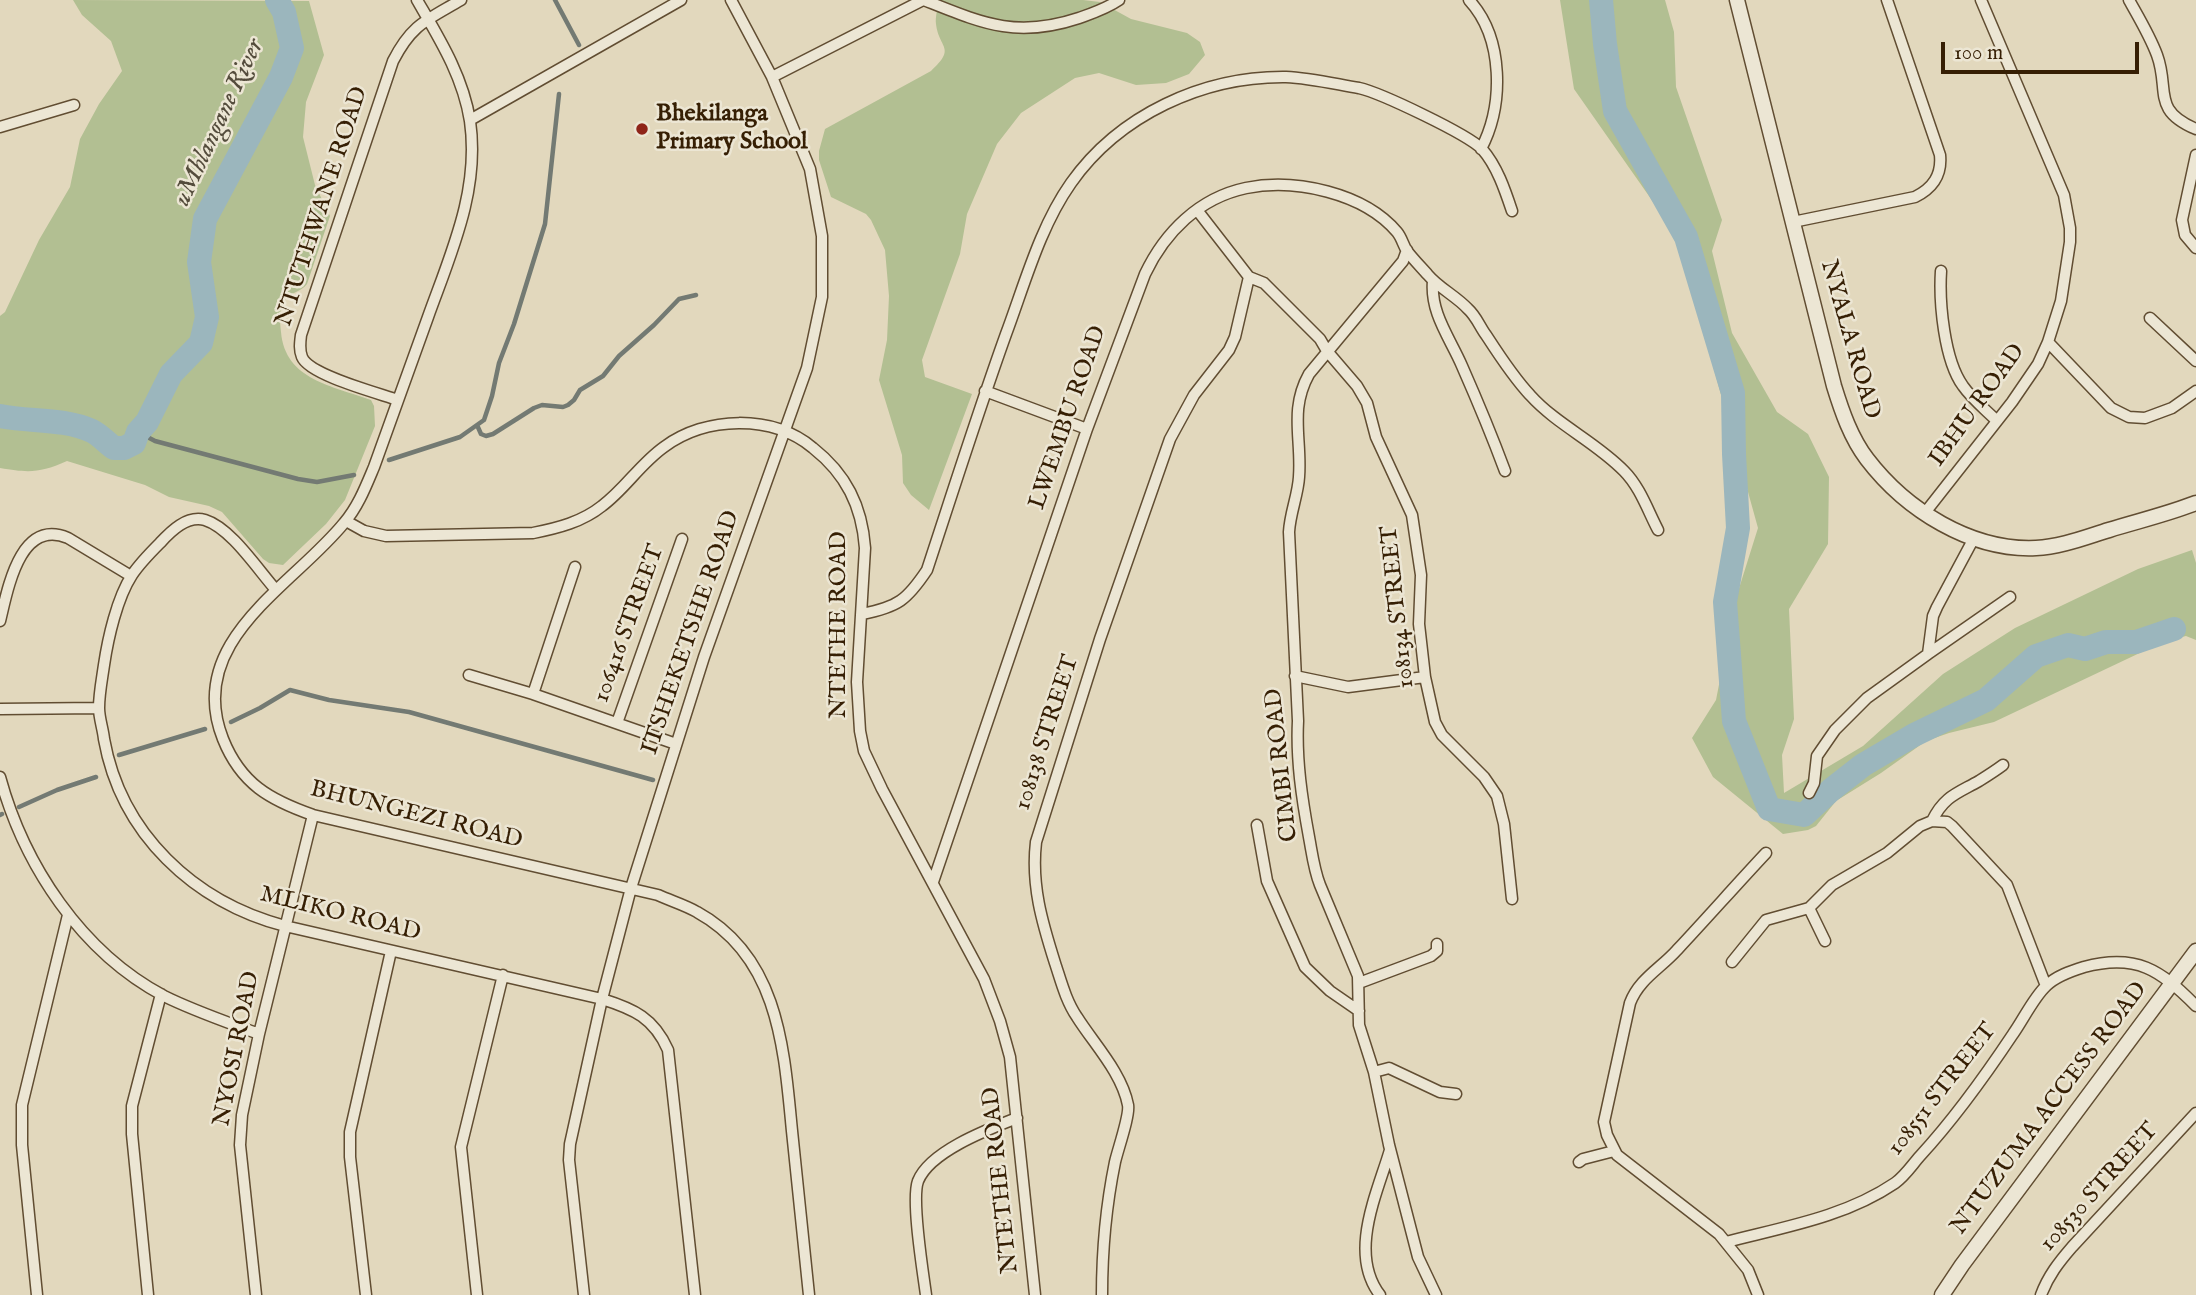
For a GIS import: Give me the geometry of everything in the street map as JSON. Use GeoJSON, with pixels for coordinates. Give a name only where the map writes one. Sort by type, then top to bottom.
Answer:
{"type":"FeatureCollection","features":[{"type":"Feature","properties":{"kind":"street","name":"BHUNGEZI ROAD"},"geometry":{"type":"LineString","coordinates":[[416,0],[456,72],[470,120],[471,185],[460,228],[374,467],[360,498],[346,521],[325,545],[255,610],[238,632],[224,659],[216,687],[218,727],[235,764],[254,785],[287,806],[313,815],[658,895],[697,912],[720,928],[746,956],[765,987],[778,1025],[786,1073],[809,1295]]}},
{"type":"Feature","properties":{"kind":"street"},"geometry":{"type":"LineString","coordinates":[[428,19],[461,0]]}},
{"type":"Feature","properties":{"kind":"street"},"geometry":{"type":"LineString","coordinates":[[470,120],[681,0]]}},
{"type":"Feature","properties":{"kind":"street","name":"ITSHEKETSHE ROAD"},"geometry":{"type":"LineString","coordinates":[[584,1295],[569,1160],[570,1144],[602,999],[631,888],[704,657],[807,368],[822,298],[821,236],[810,169],[772,77],[731,0]]}},
{"type":"Feature","properties":{"kind":"street"},"geometry":{"type":"LineString","coordinates":[[772,77],[924,0],[991,25],[1023,29],[1056,25],[1107,8],[1119,0]]}},
{"type":"Feature","properties":{"kind":"street","name":"NYALA ROAD"},"geometry":{"type":"LineString","coordinates":[[1737,0],[1834,386],[1851,433],[1863,454],[1877,470],[1906,499],[1936,521],[1974,538],[2010,547],[2039,548],[2069,542],[2195,508]]}},
{"type":"Feature","properties":{"kind":"street"},"geometry":{"type":"LineString","coordinates":[[1793,222],[1915,197],[1928,189],[1938,176],[1940,155],[1887,0]]}},
{"type":"Feature","properties":{"kind":"street","name":"IBHU ROAD"},"geometry":{"type":"LineString","coordinates":[[1924,514],[2026,383],[2048,342],[2065,280],[2070,235],[2064,195],[1982,0]]}},
{"type":"Feature","properties":{"kind":"street"},"geometry":{"type":"LineString","coordinates":[[2129,0],[2157,53],[2167,107],[2176,118],[2196,129]]}},
{"type":"Feature","properties":{"kind":"street"},"geometry":{"type":"LineString","coordinates":[[1473,1],[1492,45],[1497,75],[1492,123],[1481,149]]}},
{"type":"Feature","properties":{"kind":"street","name":"NTUTHWANE ROAD"},"geometry":{"type":"LineString","coordinates":[[398,400],[309,366],[302,359],[301,335],[393,61],[402,43],[416,27],[428,19]]}},
{"type":"Feature","properties":{"kind":"street"},"geometry":{"type":"LineString","coordinates":[[862,614],[889,608],[901,601],[911,593],[927,569],[985,391],[1038,246],[1070,185],[1113,137],[1140,118],[1172,100],[1250,79],[1287,77],[1366,90],[1436,122],[1481,149],[1500,177],[1511,211]]}},
{"type":"Feature","properties":{"kind":"street"},"geometry":{"type":"LineString","coordinates":[[0,127],[74,105]]}},
{"type":"Feature","properties":{"kind":"street"},"geometry":{"type":"LineString","coordinates":[[2196,155],[2182,220],[2185,235],[2196,248]]}},
{"type":"Feature","properties":{"kind":"street","name":"LWEMBU ROAD"},"geometry":{"type":"LineString","coordinates":[[933,882],[1087,429],[1144,274],[1173,230],[1197,210],[1226,194],[1258,186],[1294,185],[1344,197],[1378,216],[1397,232],[1406,250],[1433,281],[1469,309],[1523,388],[1536,402],[1625,471],[1639,491],[1658,530]]}},
{"type":"Feature","properties":{"kind":"street"},"geometry":{"type":"LineString","coordinates":[[1197,210],[1249,277]]}},
{"type":"Feature","properties":{"kind":"street","name":"CIMBI ROAD"},"geometry":{"type":"LineString","coordinates":[[1406,250],[1403,261],[1309,374],[1298,398],[1299,477],[1289,532],[1297,746],[1303,805],[1316,871],[1333,919],[1355,965],[1359,983],[1359,1025],[1374,1072],[1390,1150],[1418,1257],[1436,1295]]}},
{"type":"Feature","properties":{"kind":"street"},"geometry":{"type":"LineString","coordinates":[[1941,271],[1942,318],[1955,372],[1963,386],[1997,421]]}},
{"type":"Feature","properties":{"kind":"street","name":"108134 STREET"},"geometry":{"type":"LineString","coordinates":[[1249,277],[1264,283],[1320,339],[1363,395],[1376,437],[1412,515],[1421,575],[1419,624],[1435,722],[1442,735],[1484,777],[1497,796],[1504,824],[1512,899]]}},
{"type":"Feature","properties":{"kind":"street","name":"108138 STREET"},"geometry":{"type":"LineString","coordinates":[[1129,1109],[1118,1078],[1071,1008],[1064,991],[1039,909],[1034,874],[1036,842],[1100,639],[1170,439],[1194,396],[1229,351],[1238,326],[1249,277]]}},
{"type":"Feature","properties":{"kind":"street"},"geometry":{"type":"LineString","coordinates":[[1433,281],[1436,311],[1463,368],[1505,471]]}},
{"type":"Feature","properties":{"kind":"street"},"geometry":{"type":"LineString","coordinates":[[2150,317],[2196,361]]}},
{"type":"Feature","properties":{"kind":"street"},"geometry":{"type":"LineString","coordinates":[[2048,342],[2111,408],[2129,417],[2145,418],[2172,408],[2196,391]]}},
{"type":"Feature","properties":{"kind":"street"},"geometry":{"type":"LineString","coordinates":[[985,391],[1087,429]]}},
{"type":"Feature","properties":{"kind":"street","name":"NTETHE ROAD"},"geometry":{"type":"LineString","coordinates":[[346,521],[364,531],[386,536],[533,533],[575,522],[592,513],[616,494],[662,448],[677,438],[707,426],[728,424],[785,430],[808,443],[831,463],[853,493],[864,533],[857,682],[864,751],[881,789],[984,979],[1000,1021],[1010,1057],[1035,1295]]}},
{"type":"Feature","properties":{"kind":"street","name":"MLIKO ROAD"},"geometry":{"type":"LineString","coordinates":[[276,590],[223,532],[204,520],[196,519],[168,534],[131,576],[113,621],[107,645],[99,708],[108,763],[116,784],[144,834],[162,854],[209,894],[252,916],[285,926],[602,999],[622,1005],[652,1023],[668,1050],[695,1295]]}},
{"type":"Feature","properties":{"kind":"street"},"geometry":{"type":"LineString","coordinates":[[0,621],[20,557],[31,542],[45,533],[68,538],[131,576]]}},
{"type":"Feature","properties":{"kind":"street"},"geometry":{"type":"LineString","coordinates":[[1928,654],[1933,616],[1974,538]]}},
{"type":"Feature","properties":{"kind":"street","name":"106416 STREET"},"geometry":{"type":"LineString","coordinates":[[617,723],[682,539]]}},
{"type":"Feature","properties":{"kind":"street"},"geometry":{"type":"LineString","coordinates":[[533,694],[575,567]]}},
{"type":"Feature","properties":{"kind":"street"},"geometry":{"type":"LineString","coordinates":[[1809,793],[1814,783],[1817,756],[1835,730],[1867,698],[2010,597]]}},
{"type":"Feature","properties":{"kind":"street"},"geometry":{"type":"LineString","coordinates":[[470,675],[676,744]]}},
{"type":"Feature","properties":{"kind":"street"},"geometry":{"type":"LineString","coordinates":[[1295,676],[1348,687],[1426,677]]}},
{"type":"Feature","properties":{"kind":"street"},"geometry":{"type":"LineString","coordinates":[[0,709],[99,708]]}},
{"type":"Feature","properties":{"kind":"street"},"geometry":{"type":"LineString","coordinates":[[1932,821],[1939,809],[1958,791],[1978,782],[2003,765]]}},
{"type":"Feature","properties":{"kind":"street"},"geometry":{"type":"LineString","coordinates":[[0,777],[30,858],[68,915],[116,962],[161,994],[190,1009],[258,1034]]}},
{"type":"Feature","properties":{"kind":"street","name":"NYOSI ROAD"},"geometry":{"type":"LineString","coordinates":[[256,1295],[240,1146],[242,1115],[258,1034],[313,815]]}},
{"type":"Feature","properties":{"kind":"street"},"geometry":{"type":"LineString","coordinates":[[1732,962],[1766,920],[1809,908],[1832,884],[1887,853],[1916,829],[1932,821],[1947,822],[2007,885],[2046,986]]}},
{"type":"Feature","properties":{"kind":"street"},"geometry":{"type":"LineString","coordinates":[[1257,825],[1267,881],[1305,967],[1330,991],[1359,1011]]}},
{"type":"Feature","properties":{"kind":"street"},"geometry":{"type":"LineString","coordinates":[[1758,1295],[1748,1270],[1712,1228],[1617,1156],[1605,1131],[1605,1118],[1632,998],[1641,983],[1676,952],[1766,853]]}},
{"type":"Feature","properties":{"kind":"street"},"geometry":{"type":"LineString","coordinates":[[1809,908],[1825,941]]}},
{"type":"Feature","properties":{"kind":"street"},"geometry":{"type":"LineString","coordinates":[[37,1295],[22,1145],[22,1105],[68,915]]}},
{"type":"Feature","properties":{"kind":"street"},"geometry":{"type":"LineString","coordinates":[[1359,983],[1431,956],[1437,951],[1437,944]]}},
{"type":"Feature","properties":{"kind":"street"},"geometry":{"type":"LineString","coordinates":[[366,1295],[350,1157],[350,1132],[391,951]]}},
{"type":"Feature","properties":{"kind":"street","name":"NTUZUMA ACCESS ROAD"},"geometry":{"type":"LineString","coordinates":[[1942,1295],[2196,951]]}},
{"type":"Feature","properties":{"kind":"street","name":"108551 STREET"},"geometry":{"type":"LineString","coordinates":[[1726,1242],[1830,1215],[1897,1181],[1934,1140],[1991,1068],[2046,986],[2061,976],[2099,963],[2117,962],[2149,967],[2174,983]]}},
{"type":"Feature","properties":{"kind":"street"},"geometry":{"type":"LineString","coordinates":[[477,1295],[461,1147],[503,975]]}},
{"type":"Feature","properties":{"kind":"street"},"geometry":{"type":"LineString","coordinates":[[2174,983],[2196,1006]]}},
{"type":"Feature","properties":{"kind":"street"},"geometry":{"type":"LineString","coordinates":[[148,1295],[132,1134],[132,1106],[161,994]]}},
{"type":"Feature","properties":{"kind":"street"},"geometry":{"type":"LineString","coordinates":[[1374,1072],[1389,1068],[1440,1092],[1456,1094]]}},
{"type":"Feature","properties":{"kind":"street"},"geometry":{"type":"LineString","coordinates":[[1102,1295],[1105,1219],[1115,1163],[1129,1109],[1143,1111]]}},
{"type":"Feature","properties":{"kind":"street","name":"108530 STREET"},"geometry":{"type":"LineString","coordinates":[[2041,1295],[2058,1264],[2072,1247],[2196,1113]]}},
{"type":"Feature","properties":{"kind":"street"},"geometry":{"type":"LineString","coordinates":[[926,1295],[916,1202],[918,1181],[926,1169],[951,1149],[1017,1118]]}},
{"type":"Feature","properties":{"kind":"street"},"geometry":{"type":"LineString","coordinates":[[1380,1295],[1370,1278],[1366,1246],[1371,1213],[1390,1150]]}},
{"type":"Feature","properties":{"kind":"street"},"geometry":{"type":"LineString","coordinates":[[1579,1162],[1614,1151]]}},
{"type":"Feature","properties":{"kind":"green space"},"geometry":{"type":"Polygon","coordinates":[[[73,0],[309,1],[324,55],[306,102],[303,137],[315,185],[330,216],[307,284],[287,297],[281,308],[281,332],[284,348],[301,371],[327,385],[371,400],[375,426],[345,500],[326,524],[283,565],[269,563],[263,559],[222,512],[209,506],[169,497],[145,485],[67,461],[34,471],[0,468],[0,316],[5,312],[39,240],[70,187],[80,139],[99,104],[122,71],[111,41],[82,15],[73,0]]]}},
{"type":"Feature","properties":{"kind":"green space"},"geometry":{"type":"Polygon","coordinates":[[[939,0],[1100,2],[1131,19],[1187,33],[1200,42],[1205,55],[1189,74],[1166,83],[1136,85],[1099,73],[1075,78],[1021,113],[997,144],[967,214],[960,254],[922,360],[925,377],[972,394],[929,510],[911,495],[903,483],[902,455],[879,380],[887,340],[889,296],[885,250],[866,214],[831,197],[819,160],[819,151],[825,129],[931,71],[939,63],[945,52],[936,24],[939,0]]]}},
{"type":"Feature","properties":{"kind":"green space"},"geometry":{"type":"Polygon","coordinates":[[[1560,0],[1665,0],[1674,32],[1676,87],[1722,220],[1712,251],[1732,333],[1777,412],[1808,434],[1829,477],[1828,544],[1789,609],[1794,719],[1782,755],[1784,793],[1863,746],[1943,674],[2015,628],[2138,569],[2192,550],[2196,563],[2196,640],[2186,636],[2165,641],[1994,722],[1926,741],[1836,801],[1816,826],[1808,830],[1783,834],[1713,777],[1692,738],[1716,700],[1736,598],[1758,528],[1677,236],[1574,89],[1560,0]]]}},
{"type":"Feature","properties":{"kind":"waterway","name":"uMhlangane River"},"geometry":{"type":"LineString","coordinates":[[0,416],[81,427],[95,433],[114,448],[124,448],[134,443],[171,374],[201,343],[207,317],[199,262],[205,219],[281,77],[292,48],[284,12],[277,0]]}},
{"type":"Feature","properties":{"kind":"waterway"},"geometry":{"type":"LineString","coordinates":[[555,0],[579,45]]}},
{"type":"Feature","properties":{"kind":"waterway"},"geometry":{"type":"LineString","coordinates":[[1601,0],[1615,111],[1686,237],[1733,393],[1738,528],[1725,602],[1734,721],[1769,809],[1804,815],[1863,765],[1914,735],[1986,700],[2036,656],[2068,645],[2085,649],[2106,642],[2136,642],[2174,629]]}},
{"type":"Feature","properties":{"kind":"waterway"},"geometry":{"type":"LineString","coordinates":[[389,460],[460,437],[484,420],[499,363],[545,224],[559,94]]}},
{"type":"Feature","properties":{"kind":"waterway"},"geometry":{"type":"LineString","coordinates":[[477,425],[481,434],[486,436],[534,408],[542,405],[568,405],[580,390],[603,376],[619,356],[679,299],[696,295]]}},
{"type":"Feature","properties":{"kind":"waterway"},"geometry":{"type":"LineString","coordinates":[[138,432],[155,441],[298,479],[317,482],[354,475]]}},
{"type":"Feature","properties":{"kind":"waterway"},"geometry":{"type":"LineString","coordinates":[[231,722],[290,690],[329,700],[409,712],[653,780]]}},
{"type":"Feature","properties":{"kind":"waterway"},"geometry":{"type":"LineString","coordinates":[[119,755],[205,729]]}},
{"type":"Feature","properties":{"kind":"waterway"},"geometry":{"type":"LineString","coordinates":[[19,807],[96,777]]}},
{"type":"Feature","properties":{"kind":"place","name":"Bhekilanga Primary School"},"geometry":{"type":"Point","coordinates":[642,129]}}]}
